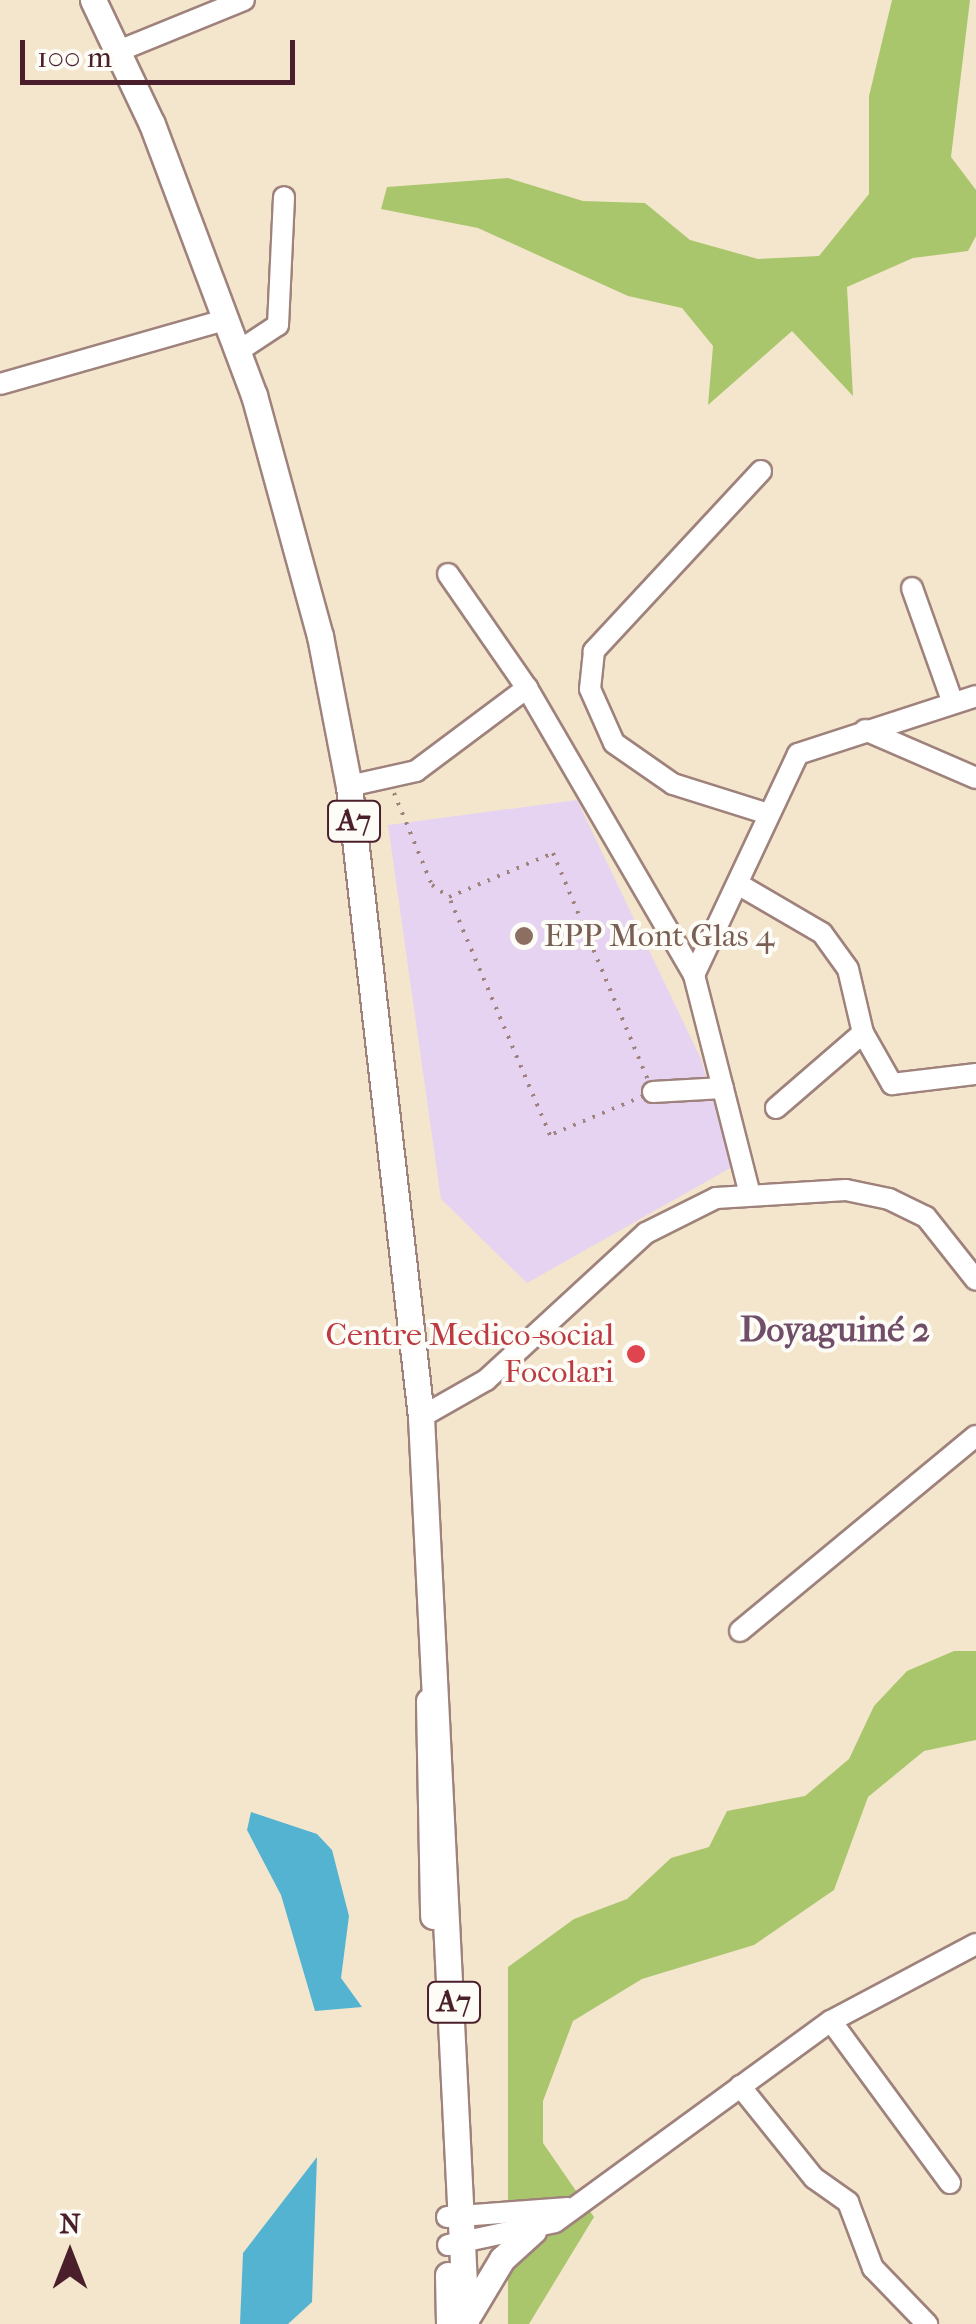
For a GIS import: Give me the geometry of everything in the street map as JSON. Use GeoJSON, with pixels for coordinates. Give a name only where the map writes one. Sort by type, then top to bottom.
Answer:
{"type":"FeatureCollection","features":[{"type":"Feature","properties":{"kind":"main road","name":"A7"},"geometry":{"type":"LineString","coordinates":[[92,0],[236,352],[311,600],[350,786],[421,1417],[432,1682],[443,1738],[460,2322]]}},
{"type":"Feature","properties":{"kind":"main road"},"geometry":{"type":"LineString","coordinates":[[460,2322],[488,2276],[533,2231]]}},
{"type":"Feature","properties":{"kind":"street"},"geometry":{"type":"LineString","coordinates":[[116,52],[244,0]]}},
{"type":"Feature","properties":{"kind":"street"},"geometry":{"type":"LineString","coordinates":[[236,352],[278,325],[284,196]]}},
{"type":"Feature","properties":{"kind":"street"},"geometry":{"type":"LineString","coordinates":[[0,384],[224,320]]}},
{"type":"Feature","properties":{"kind":"street"},"geometry":{"type":"LineString","coordinates":[[762,470],[594,651],[590,689],[614,743],[673,784],[768,814]]}},
{"type":"Feature","properties":{"kind":"street"},"geometry":{"type":"LineString","coordinates":[[448,574],[527,688],[694,975],[749,1190]]}},
{"type":"Feature","properties":{"kind":"street"},"geometry":{"type":"LineString","coordinates":[[912,588],[953,703]]}},
{"type":"Feature","properties":{"kind":"street"},"geometry":{"type":"LineString","coordinates":[[350,786],[390,782],[468,738],[527,688]]}},
{"type":"Feature","properties":{"kind":"street"},"geometry":{"type":"LineString","coordinates":[[694,975],[742,887],[768,814],[798,754],[976,696]]}},
{"type":"Feature","properties":{"kind":"street"},"geometry":{"type":"LineString","coordinates":[[866,730],[976,778]]}},
{"type":"Feature","properties":{"kind":"street"},"geometry":{"type":"LineString","coordinates":[[742,887],[822,933],[848,970],[863,1033],[892,1084],[976,1074]]}},
{"type":"Feature","properties":{"kind":"street"},"geometry":{"type":"LineString","coordinates":[[776,1108],[863,1033]]}},
{"type":"Feature","properties":{"kind":"street"},"geometry":{"type":"LineString","coordinates":[[653,1092],[723,1088]]}},
{"type":"Feature","properties":{"kind":"street"},"geometry":{"type":"LineString","coordinates":[[421,1417],[486,1380],[646,1234],[749,1190],[889,1199],[926,1217],[976,1280]]}},
{"type":"Feature","properties":{"kind":"street"},"geometry":{"type":"LineString","coordinates":[[740,1631],[976,1436]]}},
{"type":"Feature","properties":{"kind":"street"},"geometry":{"type":"LineString","coordinates":[[456,2244],[533,2231],[831,2021],[976,1944]]}},
{"type":"Feature","properties":{"kind":"street"},"geometry":{"type":"LineString","coordinates":[[831,2021],[950,2183]]}},
{"type":"Feature","properties":{"kind":"street"},"geometry":{"type":"LineString","coordinates":[[740,2086],[814,2178],[848,2202],[873,2268],[927,2324]]}},
{"type":"Feature","properties":{"kind":"street"},"geometry":{"type":"LineString","coordinates":[[455,2217],[568,2208]]}},
{"type":"Feature","properties":{"kind":"path"},"geometry":{"type":"LineString","coordinates":[[390,782],[432,885],[449,897],[550,1135],[653,1092],[553,853],[449,897]]}},
{"type":"Feature","properties":{"kind":"shaded area","name":"EPP Mont Glas 4"},"geometry":{"type":"Polygon","coordinates":[[[577,800],[701,1059],[732,1167],[527,1283],[441,1199],[388,825],[577,800]]]}},
{"type":"Feature","properties":{"kind":"green space"},"geometry":{"type":"Polygon","coordinates":[[[892,0],[970,0],[951,157],[976,190],[976,236],[968,251],[913,258],[847,287],[853,396],[792,331],[708,405],[713,346],[682,308],[628,296],[478,228],[381,209],[387,187],[508,178],[583,201],[645,203],[690,240],[758,259],[819,256],[869,194],[869,96],[892,0]]]}},
{"type":"Feature","properties":{"kind":"green space"},"geometry":{"type":"Polygon","coordinates":[[[954,1651],[976,1651],[976,1740],[924,1751],[868,1797],[834,1890],[754,1945],[642,1979],[573,2021],[543,2101],[543,2143],[594,2217],[529,2324],[508,2324],[508,1967],[574,1919],[627,1899],[671,1858],[709,1847],[727,1811],[805,1796],[849,1759],[874,1706],[907,1671],[954,1651]]]}},
{"type":"Feature","properties":{"kind":"water"},"geometry":{"type":"Polygon","coordinates":[[[251,1812],[317,1834],[332,1850],[349,1916],[341,1978],[362,2007],[315,2011],[281,1895],[247,1830],[251,1812]]]}},
{"type":"Feature","properties":{"kind":"water"},"geometry":{"type":"Polygon","coordinates":[[[317,2157],[312,2302],[288,2324],[240,2324],[243,2253],[317,2157]]]}},
{"type":"Feature","properties":{"kind":"place","name":"EPP Mont Glas 4"},"geometry":{"type":"Point","coordinates":[524,936]}},
{"type":"Feature","properties":{"kind":"place","name":"Centre Medico-social Focolari"},"geometry":{"type":"Point","coordinates":[636,1354]}},
{"type":"Feature","properties":{"kind":"district","name":"Doyaguiné 2"},"geometry":{"type":"Point","coordinates":[835,1330]}}]}
